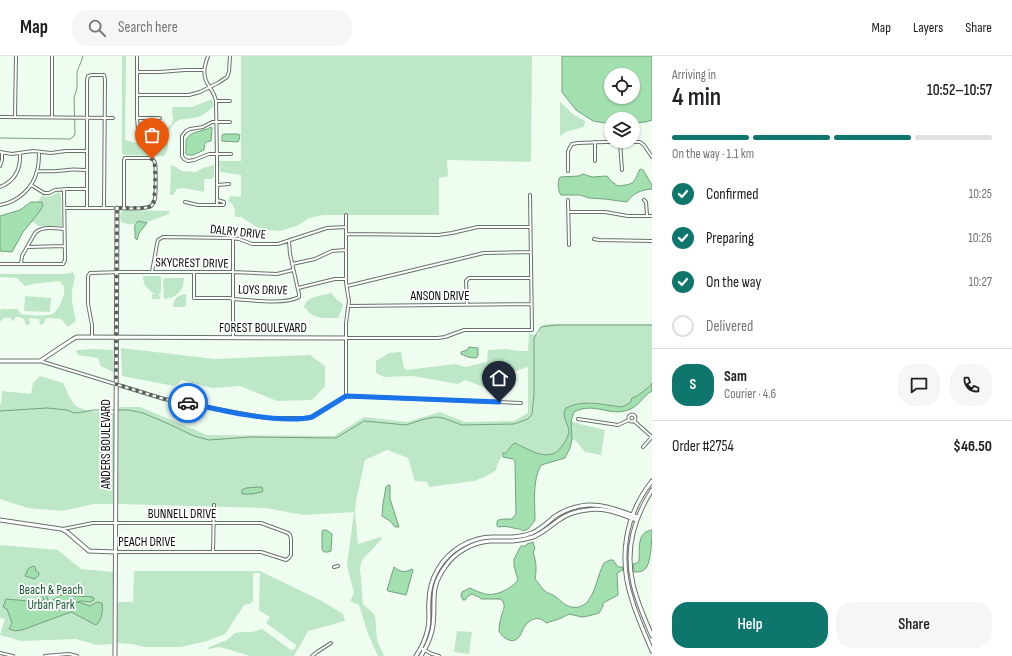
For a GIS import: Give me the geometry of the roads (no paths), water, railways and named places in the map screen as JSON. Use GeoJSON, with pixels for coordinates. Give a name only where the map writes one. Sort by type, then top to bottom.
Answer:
{"type":"FeatureCollection","features":[{"type":"Feature","properties":{"kind":"street"},"geometry":{"type":"LineString","coordinates":[[15,117],[16,56]]}},
{"type":"Feature","properties":{"kind":"street"},"geometry":{"type":"LineString","coordinates":[[52,56],[52,117]]}},
{"type":"Feature","properties":{"kind":"street"},"geometry":{"type":"LineString","coordinates":[[137,56],[138,129]]}},
{"type":"Feature","properties":{"kind":"street"},"geometry":{"type":"LineString","coordinates":[[208,56],[204,70],[205,78],[214,94],[216,101],[217,205]]}},
{"type":"Feature","properties":{"kind":"street"},"geometry":{"type":"LineString","coordinates":[[137,95],[193,95],[225,79],[228,75],[230,66],[230,56]]}},
{"type":"Feature","properties":{"kind":"street"},"geometry":{"type":"LineString","coordinates":[[137,72],[204,70]]}},
{"type":"Feature","properties":{"kind":"street"},"geometry":{"type":"LineString","coordinates":[[87,208],[87,118],[88,76],[90,75],[104,75],[106,79],[104,207]]}},
{"type":"Feature","properties":{"kind":"street"},"geometry":{"type":"LineString","coordinates":[[216,101],[230,100]]}},
{"type":"Feature","properties":{"kind":"street"},"geometry":{"type":"LineString","coordinates":[[0,117],[113,118]]}},
{"type":"Feature","properties":{"kind":"street"},"geometry":{"type":"LineString","coordinates":[[137,118],[160,118]]}},
{"type":"Feature","properties":{"kind":"street"},"geometry":{"type":"LineString","coordinates":[[230,122],[210,123],[203,127],[188,130],[182,136],[182,156],[184,159],[190,161],[209,154],[231,154]]}},
{"type":"Feature","properties":{"kind":"street"},"geometry":{"type":"LineString","coordinates":[[595,142],[595,161]]}},
{"type":"Feature","properties":{"kind":"street"},"geometry":{"type":"LineString","coordinates":[[568,171],[568,152],[572,144],[604,142]]}},
{"type":"Feature","properties":{"kind":"street"},"geometry":{"type":"LineString","coordinates":[[640,142],[644,145],[652,157]]}},
{"type":"Feature","properties":{"kind":"street"},"geometry":{"type":"LineString","coordinates":[[620,148],[622,170]]}},
{"type":"Feature","properties":{"kind":"street"},"geometry":{"type":"LineString","coordinates":[[0,166],[2,160],[1,152],[12,154],[29,151],[51,153],[87,151]]}},
{"type":"Feature","properties":{"kind":"street"},"geometry":{"type":"LineString","coordinates":[[0,205],[16,200],[31,186],[37,171],[39,152]]}},
{"type":"Feature","properties":{"kind":"street"},"geometry":{"type":"LineString","coordinates":[[0,187],[10,181],[17,172],[20,164],[20,153]]}},
{"type":"Feature","properties":{"kind":"street"},"geometry":{"type":"LineString","coordinates":[[64,208],[104,207],[115,208],[124,208],[145,208],[151,206],[155,198],[155,167],[152,159],[125,158],[124,208]]}},
{"type":"Feature","properties":{"kind":"street"},"geometry":{"type":"LineString","coordinates":[[37,171],[58,172],[69,170],[87,170]]}},
{"type":"Feature","properties":{"kind":"street"},"geometry":{"type":"LineString","coordinates":[[217,185],[229,184]]}},
{"type":"Feature","properties":{"kind":"street"},"geometry":{"type":"LineString","coordinates":[[31,186],[44,193],[64,189],[87,189]]}},
{"type":"Feature","properties":{"kind":"street"},"geometry":{"type":"LineString","coordinates":[[0,264],[59,265],[64,263],[64,189]]}},
{"type":"Feature","properties":{"kind":"street"},"geometry":{"type":"LineString","coordinates":[[530,195],[532,304]]}},
{"type":"Feature","properties":{"kind":"street"},"geometry":{"type":"LineString","coordinates":[[185,202],[217,205],[224,204],[224,202],[217,200]]}},
{"type":"Feature","properties":{"kind":"street"},"geometry":{"type":"LineString","coordinates":[[568,200],[568,245]]}},
{"type":"Feature","properties":{"kind":"street"},"geometry":{"type":"LineString","coordinates":[[644,200],[646,202],[647,215]]}},
{"type":"Feature","properties":{"kind":"street","name":"ANDERS BOULEVARD"},"geometry":{"type":"LineString","coordinates":[[115,208],[115,656]]}},
{"type":"Feature","properties":{"kind":"street"},"geometry":{"type":"LineString","coordinates":[[569,212],[605,212],[628,216],[652,216]]}},
{"type":"Feature","properties":{"kind":"street"},"geometry":{"type":"LineString","coordinates":[[346,215],[346,286],[348,306],[346,319],[346,396]]}},
{"type":"Feature","properties":{"kind":"street","name":"DALRY DRIVE"},"geometry":{"type":"LineString","coordinates":[[152,272],[158,242],[163,237],[233,238],[254,244],[278,244],[327,228],[346,227]]}},
{"type":"Feature","properties":{"kind":"street"},"geometry":{"type":"LineString","coordinates":[[346,234],[438,235],[478,227],[531,227]]}},
{"type":"Feature","properties":{"kind":"street"},"geometry":{"type":"LineString","coordinates":[[21,264],[22,258],[35,233],[44,228],[64,229]]}},
{"type":"Feature","properties":{"kind":"street"},"geometry":{"type":"LineString","coordinates":[[233,238],[233,338]]}},
{"type":"Feature","properties":{"kind":"street"},"geometry":{"type":"LineString","coordinates":[[594,239],[652,241]]}},
{"type":"Feature","properties":{"kind":"street"},"geometry":{"type":"LineString","coordinates":[[289,241],[293,270],[298,288]]}},
{"type":"Feature","properties":{"kind":"street"},"geometry":{"type":"LineString","coordinates":[[28,246],[64,246]]}},
{"type":"Feature","properties":{"kind":"street"},"geometry":{"type":"LineString","coordinates":[[292,264],[315,259],[332,251],[346,250]]}},
{"type":"Feature","properties":{"kind":"street"},"geometry":{"type":"LineString","coordinates":[[346,286],[484,253],[531,252]]}},
{"type":"Feature","properties":{"kind":"street","name":"SKYCREST DRIVE"},"geometry":{"type":"LineString","coordinates":[[92,337],[92,325],[88,304],[88,275],[90,273],[194,272],[279,274],[293,270]]}},
{"type":"Feature","properties":{"kind":"street","name":"LOYS DRIVE"},"geometry":{"type":"LineString","coordinates":[[194,272],[194,298],[230,298],[282,302],[298,298],[298,288],[335,279],[346,278]]}},
{"type":"Feature","properties":{"kind":"street"},"geometry":{"type":"LineString","coordinates":[[467,304],[467,280],[469,278],[531,278]]}},
{"type":"Feature","properties":{"kind":"street","name":"FOREST BOULEVARD"},"geometry":{"type":"LineString","coordinates":[[40,361],[73,338],[78,337],[438,338],[464,330],[532,330],[532,304]]}},
{"type":"Feature","properties":{"kind":"street","name":"ANSON DRIVE"},"geometry":{"type":"LineString","coordinates":[[348,306],[532,304]]}},
{"type":"Feature","properties":{"kind":"street"},"geometry":{"type":"LineString","coordinates":[[0,361],[40,361],[164,399],[271,419],[308,418],[346,396],[521,402]]}},
{"type":"Feature","properties":{"kind":"street"},"geometry":{"type":"LineString","coordinates":[[578,419],[618,425],[628,420],[629,416],[632,415],[634,416],[634,421]]}},
{"type":"Feature","properties":{"kind":"street"},"geometry":{"type":"LineString","coordinates":[[628,420],[631,422],[634,421],[652,437],[643,447]]}},
{"type":"Feature","properties":{"kind":"street"},"geometry":{"type":"LineString","coordinates":[[652,481],[642,495],[632,517],[627,535],[625,561],[627,584],[648,641],[651,644],[652,651]]}},
{"type":"Feature","properties":{"kind":"street"},"geometry":{"type":"LineString","coordinates":[[652,490],[643,505],[631,543],[631,569],[633,582],[652,636]]}},
{"type":"Feature","properties":{"kind":"street"},"geometry":{"type":"LineString","coordinates":[[213,552],[214,505]]}},
{"type":"Feature","properties":{"kind":"street"},"geometry":{"type":"LineString","coordinates":[[416,656],[430,639],[433,628],[434,592],[444,564],[453,552],[465,544],[480,538],[520,536],[536,531],[559,514],[580,506],[604,506],[632,517]]}},
{"type":"Feature","properties":{"kind":"street"},"geometry":{"type":"LineString","coordinates":[[579,511],[580,506]]}},
{"type":"Feature","properties":{"kind":"street"},"geometry":{"type":"LineString","coordinates":[[576,507],[579,511]]}},
{"type":"Feature","properties":{"kind":"street"},"geometry":{"type":"LineString","coordinates":[[444,564],[465,549],[480,543],[492,541],[512,542],[535,536],[564,516],[579,511],[603,509],[638,518]]}},
{"type":"Feature","properties":{"kind":"street","name":"PEACH DRIVE"},"geometry":{"type":"LineString","coordinates":[[0,520],[61,529],[67,532],[89,551],[261,552],[286,560],[290,556],[291,546]]}},
{"type":"Feature","properties":{"kind":"street","name":"BUNNELL DRIVE"},"geometry":{"type":"LineString","coordinates":[[61,529],[88,523],[264,524],[289,533],[291,537],[291,546]]}},
{"type":"Feature","properties":{"kind":"street"},"geometry":{"type":"LineString","coordinates":[[545,525],[548,528]]}},
{"type":"Feature","properties":{"kind":"street"},"geometry":{"type":"LineString","coordinates":[[491,537],[492,541]]}},
{"type":"Feature","properties":{"kind":"street"},"geometry":{"type":"LineString","coordinates":[[334,567],[338,566]]}},
{"type":"Feature","properties":{"kind":"street"},"geometry":{"type":"LineString","coordinates":[[648,641],[652,639]]}},
{"type":"Feature","properties":{"kind":"street"},"geometry":{"type":"LineString","coordinates":[[312,656],[331,643]]}},
{"type":"Feature","properties":{"kind":"street"},"geometry":{"type":"LineString","coordinates":[[421,656],[423,649]]}},
{"type":"Feature","properties":{"kind":"street"},"geometry":{"type":"LineString","coordinates":[[423,649],[439,656]]}},
{"type":"Feature","properties":{"kind":"street"},"geometry":{"type":"LineString","coordinates":[[0,653],[13,656]]}},
{"type":"Feature","properties":{"kind":"street"},"geometry":{"type":"LineString","coordinates":[[45,656],[55,654],[69,654],[77,656]]}},
{"type":"Feature","properties":{"kind":"waterway"},"geometry":{"type":"LineString","coordinates":[[0,138],[70,139],[74,136],[74,98],[77,88],[77,72],[83,56]]}},
{"type":"Feature","properties":{"kind":"waterway"},"geometry":{"type":"LineString","coordinates":[[117,410],[128,410],[143,413],[194,436],[209,440],[250,437],[336,438],[364,421],[406,425],[435,417],[443,418],[462,425],[514,424],[528,419],[532,414],[534,395],[534,338],[541,327],[557,325],[652,325]]}},
{"type":"Feature","properties":{"kind":"waterway"},"geometry":{"type":"LineString","coordinates":[[0,411],[47,408],[67,410],[74,413],[93,410],[114,410]]}},
{"type":"Feature","properties":{"kind":"park label","name":"Beach & Peach Urban Park"},"geometry":{"type":"Point","coordinates":[51,598]}}]}
